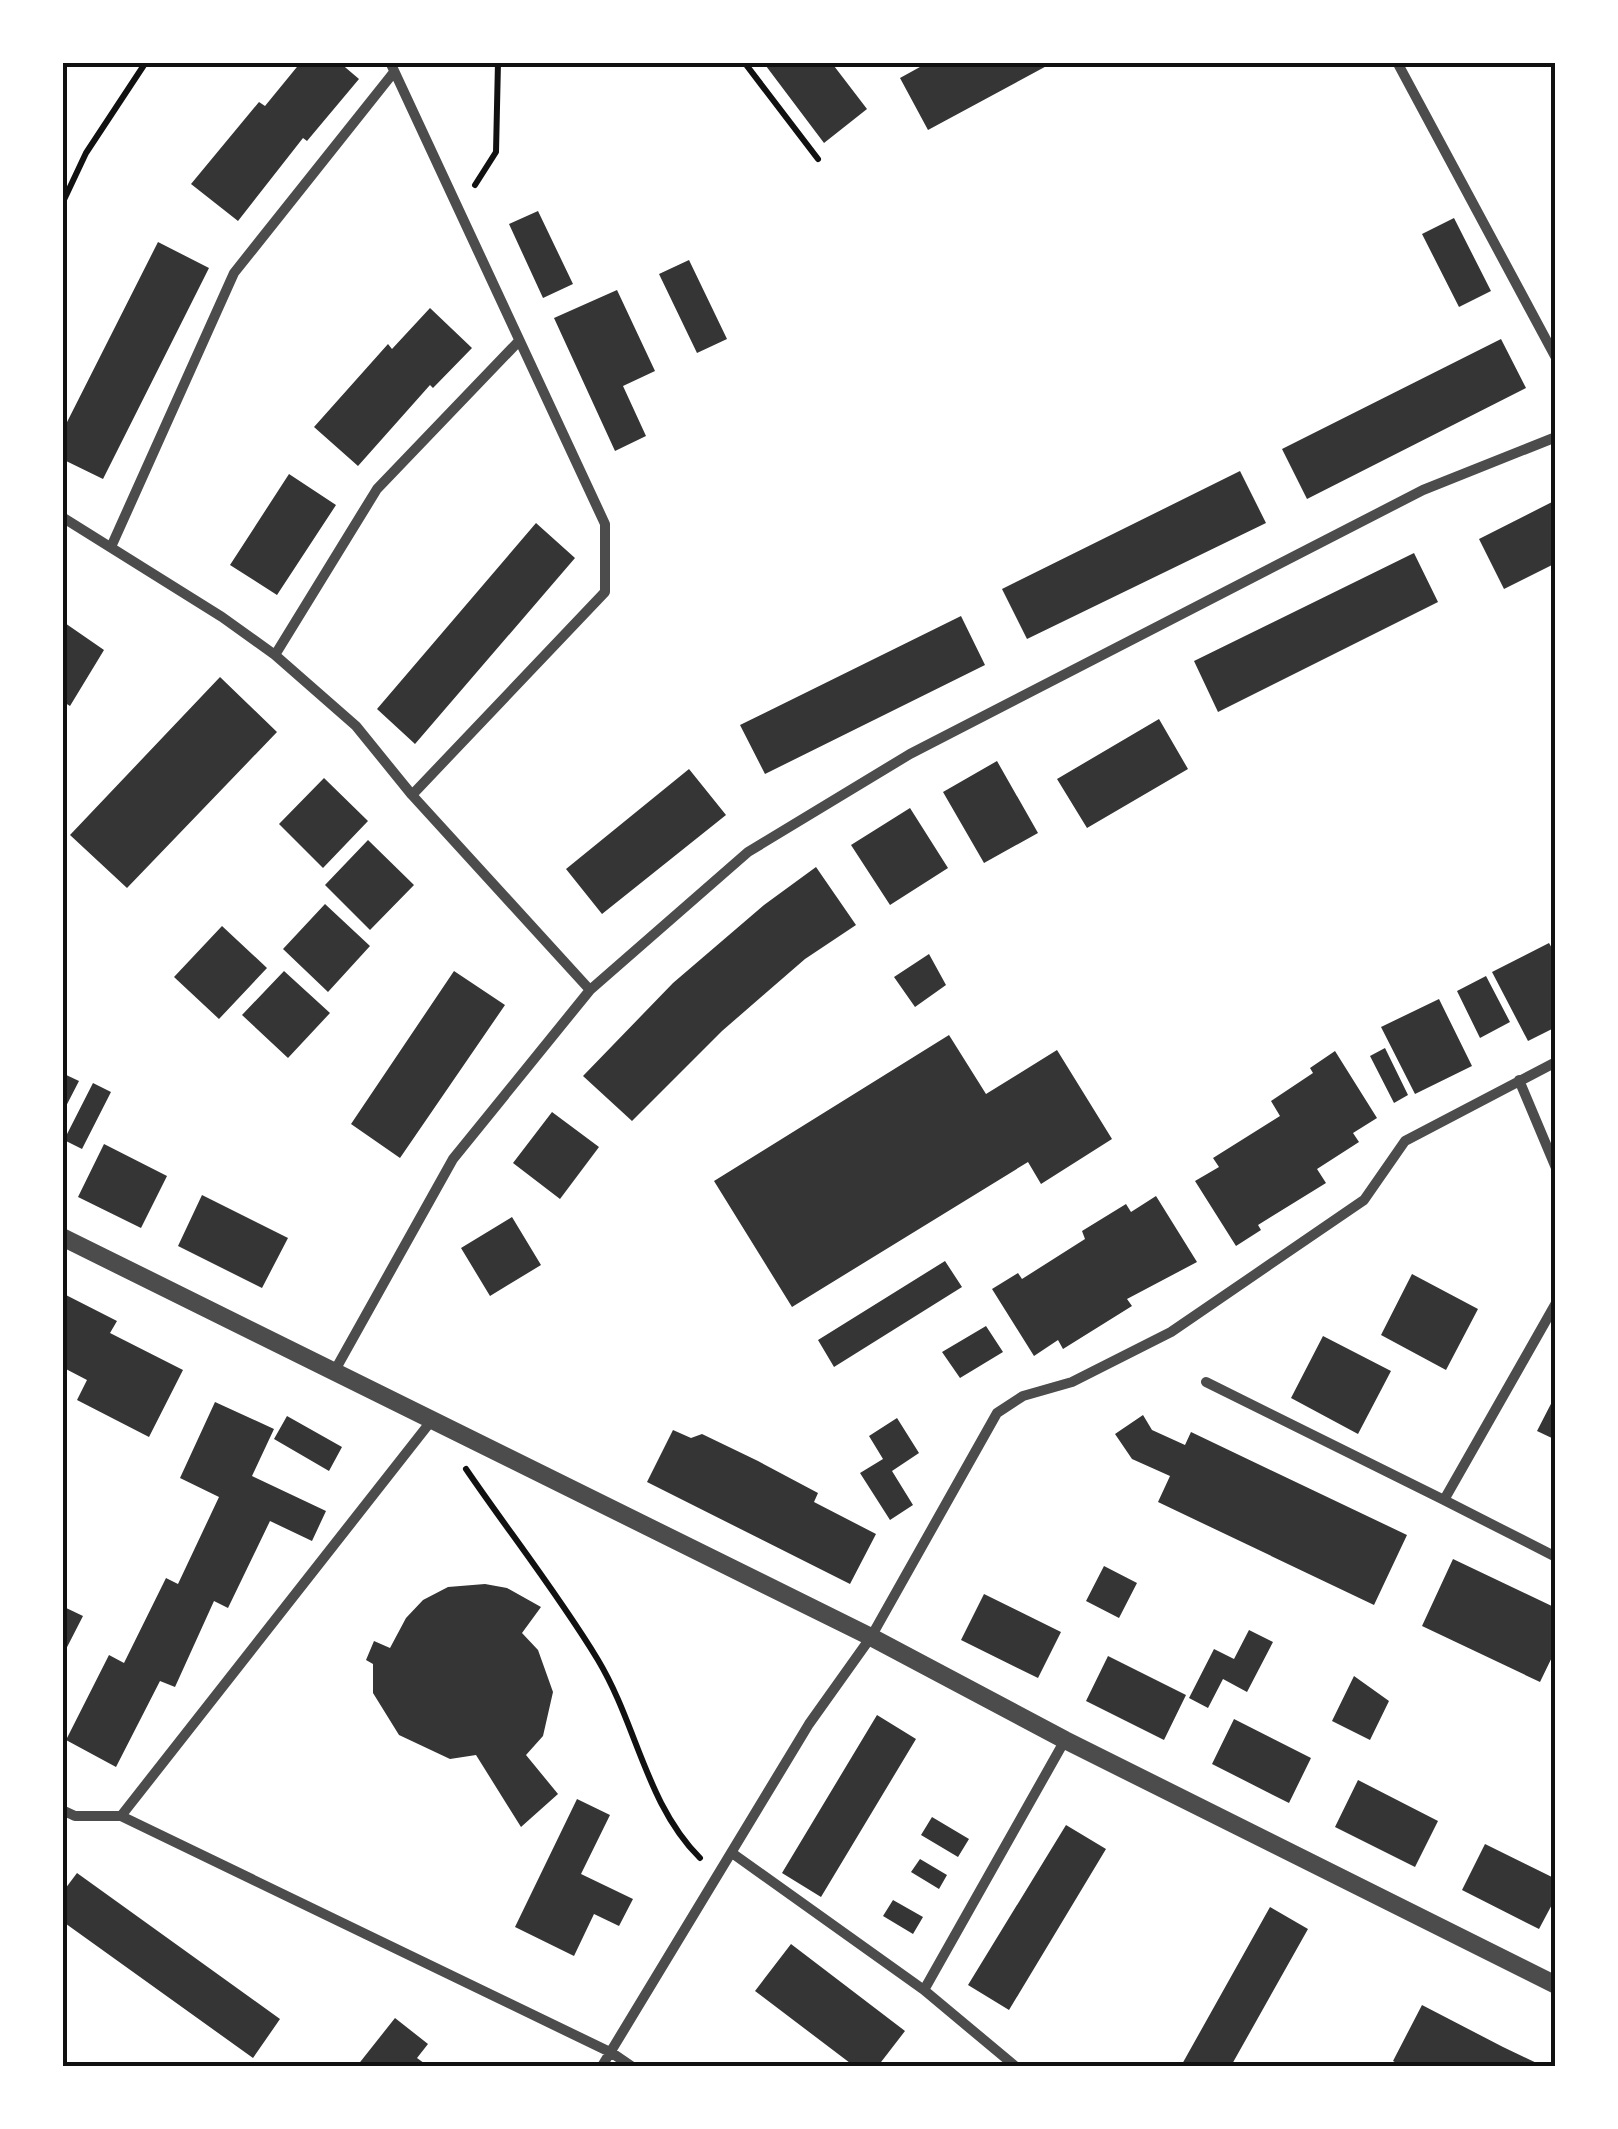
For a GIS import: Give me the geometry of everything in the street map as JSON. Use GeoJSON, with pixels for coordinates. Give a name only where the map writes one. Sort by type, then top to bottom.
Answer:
{"type":"FeatureCollection","features":[{"type":"Feature","properties":{"kind":"street"},"geometry":{"type":"LineString","coordinates":[[1397,62],[1556,358]]}},
{"type":"Feature","properties":{"kind":"street"},"geometry":{"type":"LineString","coordinates":[[110,546],[234,273],[392,67],[605,524],[605,592],[412,795]]}},
{"type":"Feature","properties":{"kind":"street"},"geometry":{"type":"LineString","coordinates":[[275,655],[377,488],[518,342]]}},
{"type":"Feature","properties":{"kind":"street"},"geometry":{"type":"LineString","coordinates":[[333,1373],[453,1158],[590,990],[748,852],[910,754],[1424,490],[1556,437]]}},
{"type":"Feature","properties":{"kind":"street"},"geometry":{"type":"LineString","coordinates":[[62,517],[275,655],[356,726],[412,795],[590,990]]}},
{"type":"Feature","properties":{"kind":"street"},"geometry":{"type":"LineString","coordinates":[[602,2066],[809,1724],[872,1637],[997,1412],[1023,1396],[1072,1382],[1171,1332],[1364,1200],[1405,1141],[1556,1062]]}},
{"type":"Feature","properties":{"kind":"street"},"geometry":{"type":"LineString","coordinates":[[1519,1080],[1556,1168]]}},
{"type":"Feature","properties":{"kind":"street"},"geometry":{"type":"LineString","coordinates":[[62,1237],[872,1637],[1065,1740],[1556,1985]]}},
{"type":"Feature","properties":{"kind":"street"},"geometry":{"type":"LineString","coordinates":[[1444,1500],[1556,1303]]}},
{"type":"Feature","properties":{"kind":"street"},"geometry":{"type":"LineString","coordinates":[[1206,1382],[1556,1557]]}},
{"type":"Feature","properties":{"kind":"street"},"geometry":{"type":"LineString","coordinates":[[121,1816],[432,1420]]}},
{"type":"Feature","properties":{"kind":"street"},"geometry":{"type":"LineString","coordinates":[[924,1990],[1065,1740]]}},
{"type":"Feature","properties":{"kind":"street"},"geometry":{"type":"LineString","coordinates":[[62,1810],[76,1816],[121,1816],[632,2066]]}},
{"type":"Feature","properties":{"kind":"street"},"geometry":{"type":"LineString","coordinates":[[732,1854],[924,1990],[1014,2066]]}},
{"type":"Feature","properties":{"kind":"path"},"geometry":{"type":"LineString","coordinates":[[62,204],[86,153],[146,62]]}},
{"type":"Feature","properties":{"kind":"path"},"geometry":{"type":"LineString","coordinates":[[458,212],[496,152],[498,62]]}},
{"type":"Feature","properties":{"kind":"path"},"geometry":{"type":"LineString","coordinates":[[744,62],[818,159]]}},
{"type":"Feature","properties":{"kind":"path"},"geometry":{"type":"LineString","coordinates":[[432,1420],[598,1660],[636,1739],[662,1810],[677,1835],[719,1876]]}},
{"type":"Feature","properties":{"kind":"building"},"geometry":{"type":"Polygon","coordinates":[[[301,62],[339,62],[359,79],[307,141],[303,138],[238,221],[191,184],[259,102],[265,106],[301,62]]]}},
{"type":"Feature","properties":{"kind":"building"},"geometry":{"type":"Polygon","coordinates":[[[763,62],[831,62],[867,109],[824,143],[763,62]]]}},
{"type":"Feature","properties":{"kind":"building"},"geometry":{"type":"Polygon","coordinates":[[[929,62],[1054,62],[928,130],[900,78],[929,62]]]}},
{"type":"Feature","properties":{"kind":"building"},"geometry":{"type":"Polygon","coordinates":[[[538,211],[573,284],[543,298],[509,224],[538,211]]]}},
{"type":"Feature","properties":{"kind":"building"},"geometry":{"type":"Polygon","coordinates":[[[1454,218],[1491,291],[1459,307],[1422,234],[1454,218]]]}},
{"type":"Feature","properties":{"kind":"building"},"geometry":{"type":"Polygon","coordinates":[[[158,242],[209,268],[103,479],[62,459],[62,432],[158,242]]]}},
{"type":"Feature","properties":{"kind":"building"},"geometry":{"type":"Polygon","coordinates":[[[689,260],[727,339],[697,353],[659,274],[689,260]]]}},
{"type":"Feature","properties":{"kind":"building"},"geometry":{"type":"Polygon","coordinates":[[[617,290],[655,371],[623,386],[646,436],[615,451],[554,318],[617,290]]]}},
{"type":"Feature","properties":{"kind":"building"},"geometry":{"type":"Polygon","coordinates":[[[430,308],[472,348],[433,388],[430,385],[358,466],[314,427],[388,344],[392,349],[430,308]]]}},
{"type":"Feature","properties":{"kind":"building"},"geometry":{"type":"Polygon","coordinates":[[[1501,339],[1526,388],[1307,499],[1282,449],[1501,339]]]}},
{"type":"Feature","properties":{"kind":"building"},"geometry":{"type":"Polygon","coordinates":[[[1240,471],[1266,523],[1027,639],[1002,589],[1240,471]]]}},
{"type":"Feature","properties":{"kind":"building"},"geometry":{"type":"Polygon","coordinates":[[[289,474],[336,505],[277,595],[230,565],[289,474]]]}},
{"type":"Feature","properties":{"kind":"building"},"geometry":{"type":"Polygon","coordinates":[[[1556,500],[1556,563],[1504,589],[1479,539],[1556,500]]]}},
{"type":"Feature","properties":{"kind":"building"},"geometry":{"type":"Polygon","coordinates":[[[536,523],[575,558],[415,744],[377,709],[536,523]]]}},
{"type":"Feature","properties":{"kind":"building"},"geometry":{"type":"Polygon","coordinates":[[[1414,553],[1438,602],[1218,712],[1194,661],[1414,553]]]}},
{"type":"Feature","properties":{"kind":"building"},"geometry":{"type":"Polygon","coordinates":[[[961,616],[985,665],[765,774],[740,725],[961,616]]]}},
{"type":"Feature","properties":{"kind":"building"},"geometry":{"type":"Polygon","coordinates":[[[62,621],[104,650],[70,706],[62,701],[62,621]]]}},
{"type":"Feature","properties":{"kind":"building"},"geometry":{"type":"Polygon","coordinates":[[[220,677],[277,732],[127,888],[70,835],[220,677]]]}},
{"type":"Feature","properties":{"kind":"building"},"geometry":{"type":"Polygon","coordinates":[[[1159,719],[1188,769],[1087,828],[1057,779],[1159,719]]]}},
{"type":"Feature","properties":{"kind":"building"},"geometry":{"type":"Polygon","coordinates":[[[997,761],[1038,833],[984,863],[943,792],[997,761]]]}},
{"type":"Feature","properties":{"kind":"building"},"geometry":{"type":"Polygon","coordinates":[[[689,769],[726,815],[602,914],[566,869],[689,769]]]}},
{"type":"Feature","properties":{"kind":"building"},"geometry":{"type":"Polygon","coordinates":[[[324,778],[368,821],[323,868],[279,824],[324,778]]]}},
{"type":"Feature","properties":{"kind":"building"},"geometry":{"type":"Polygon","coordinates":[[[910,808],[948,868],[890,905],[851,845],[910,808]]]}},
{"type":"Feature","properties":{"kind":"building"},"geometry":{"type":"Polygon","coordinates":[[[368,840],[414,885],[370,930],[325,885],[368,840]]]}},
{"type":"Feature","properties":{"kind":"building"},"geometry":{"type":"Polygon","coordinates":[[[816,867],[856,925],[805,959],[722,1031],[632,1121],[583,1076],[673,983],[764,905],[816,867]]]}},
{"type":"Feature","properties":{"kind":"building"},"geometry":{"type":"Polygon","coordinates":[[[325,904],[370,946],[328,992],[283,949],[325,904]]]}},
{"type":"Feature","properties":{"kind":"building"},"geometry":{"type":"Polygon","coordinates":[[[222,926],[267,968],[219,1019],[174,977],[222,926]]]}},
{"type":"Feature","properties":{"kind":"building"},"geometry":{"type":"Polygon","coordinates":[[[1549,943],[1556,955],[1556,1027],[1528,1041],[1492,972],[1549,943]]]}},
{"type":"Feature","properties":{"kind":"building"},"geometry":{"type":"Polygon","coordinates":[[[929,954],[946,985],[915,1007],[894,977],[929,954]]]}},
{"type":"Feature","properties":{"kind":"building"},"geometry":{"type":"Polygon","coordinates":[[[284,971],[330,1013],[288,1058],[242,1015],[284,971]]]}},
{"type":"Feature","properties":{"kind":"building"},"geometry":{"type":"Polygon","coordinates":[[[454,971],[505,1005],[400,1158],[351,1124],[454,971]]]}},
{"type":"Feature","properties":{"kind":"building"},"geometry":{"type":"Polygon","coordinates":[[[1486,976],[1510,1022],[1480,1038],[1457,991],[1486,976]]]}},
{"type":"Feature","properties":{"kind":"building"},"geometry":{"type":"Polygon","coordinates":[[[1439,999],[1472,1066],[1415,1094],[1381,1027],[1439,999]]]}},
{"type":"Feature","properties":{"kind":"building"},"geometry":{"type":"Polygon","coordinates":[[[949,1035],[986,1094],[1057,1050],[1112,1139],[1041,1184],[1028,1162],[792,1307],[714,1181],[949,1035]]]}},
{"type":"Feature","properties":{"kind":"building"},"geometry":{"type":"Polygon","coordinates":[[[1385,1048],[1408,1095],[1394,1103],[1370,1056],[1385,1048]]]}},
{"type":"Feature","properties":{"kind":"building"},"geometry":{"type":"Polygon","coordinates":[[[1335,1051],[1377,1118],[1353,1133],[1359,1142],[1317,1169],[1326,1183],[1258,1225],[1261,1230],[1236,1246],[1195,1181],[1219,1167],[1213,1158],[1280,1116],[1271,1101],[1313,1073],[1310,1068],[1335,1051]]]}},
{"type":"Feature","properties":{"kind":"building"},"geometry":{"type":"Polygon","coordinates":[[[62,1073],[79,1081],[62,1114],[62,1073]]]}},
{"type":"Feature","properties":{"kind":"building"},"geometry":{"type":"Polygon","coordinates":[[[93,1083],[111,1092],[82,1149],[64,1140],[93,1083]]]}},
{"type":"Feature","properties":{"kind":"building"},"geometry":{"type":"Polygon","coordinates":[[[552,1112],[599,1147],[560,1199],[513,1163],[552,1112]]]}},
{"type":"Feature","properties":{"kind":"building"},"geometry":{"type":"Polygon","coordinates":[[[104,1144],[167,1176],[141,1228],[78,1197],[104,1144]]]}},
{"type":"Feature","properties":{"kind":"building"},"geometry":{"type":"Polygon","coordinates":[[[202,1195],[288,1238],[262,1288],[178,1246],[202,1195]]]}},
{"type":"Feature","properties":{"kind":"building"},"geometry":{"type":"Polygon","coordinates":[[[1156,1196],[1197,1262],[1127,1299],[1132,1306],[1063,1349],[1058,1340],[1034,1356],[992,1289],[1018,1273],[1022,1279],[1085,1239],[1082,1231],[1126,1204],[1131,1212],[1156,1196]]]}},
{"type":"Feature","properties":{"kind":"building"},"geometry":{"type":"Polygon","coordinates":[[[512,1217],[541,1265],[490,1296],[461,1248],[512,1217]]]}},
{"type":"Feature","properties":{"kind":"building"},"geometry":{"type":"Polygon","coordinates":[[[945,1261],[962,1287],[834,1367],[818,1340],[945,1261]]]}},
{"type":"Feature","properties":{"kind":"building"},"geometry":{"type":"Polygon","coordinates":[[[1412,1274],[1478,1309],[1446,1370],[1381,1335],[1412,1274]]]}},
{"type":"Feature","properties":{"kind":"building"},"geometry":{"type":"Polygon","coordinates":[[[62,1293],[117,1321],[110,1333],[183,1370],[149,1437],[77,1400],[87,1380],[62,1367],[62,1293]]]}},
{"type":"Feature","properties":{"kind":"building"},"geometry":{"type":"Polygon","coordinates":[[[986,1326],[1003,1352],[960,1378],[942,1352],[986,1326]]]}},
{"type":"Feature","properties":{"kind":"building"},"geometry":{"type":"Polygon","coordinates":[[[1323,1336],[1391,1371],[1358,1434],[1291,1398],[1323,1336]]]}},
{"type":"Feature","properties":{"kind":"building"},"geometry":{"type":"Polygon","coordinates":[[[1556,1394],[1556,1440],[1537,1431],[1556,1394]]]}},
{"type":"Feature","properties":{"kind":"building"},"geometry":{"type":"Polygon","coordinates":[[[215,1402],[274,1429],[252,1476],[326,1511],[312,1541],[270,1521],[228,1608],[214,1601],[175,1687],[160,1681],[116,1767],[66,1740],[109,1655],[124,1663],[166,1578],[178,1584],[219,1497],[180,1478],[215,1402]]]}},
{"type":"Feature","properties":{"kind":"building"},"geometry":{"type":"Polygon","coordinates":[[[1143,1415],[1152,1430],[1185,1445],[1191,1432],[1407,1535],[1374,1605],[1158,1502],[1170,1476],[1132,1459],[1115,1434],[1143,1415]]]}},
{"type":"Feature","properties":{"kind":"building"},"geometry":{"type":"Polygon","coordinates":[[[287,1416],[342,1447],[329,1471],[274,1439],[287,1416]]]}},
{"type":"Feature","properties":{"kind":"building"},"geometry":{"type":"Polygon","coordinates":[[[897,1418],[919,1453],[892,1471],[913,1505],[890,1520],[860,1473],[883,1459],[869,1436],[897,1418]]]}},
{"type":"Feature","properties":{"kind":"building"},"geometry":{"type":"Polygon","coordinates":[[[673,1430],[691,1438],[702,1434],[758,1461],[818,1493],[814,1502],[876,1534],[850,1584],[647,1482],[673,1430]]]}},
{"type":"Feature","properties":{"kind":"building"},"geometry":{"type":"Polygon","coordinates":[[[1453,1559],[1556,1608],[1556,1649],[1540,1682],[1422,1626],[1453,1559]]]}},
{"type":"Feature","properties":{"kind":"building"},"geometry":{"type":"Polygon","coordinates":[[[1104,1566],[1137,1583],[1119,1618],[1086,1601],[1104,1566]]]}},
{"type":"Feature","properties":{"kind":"building"},"geometry":{"type":"Polygon","coordinates":[[[485,1584],[507,1588],[541,1607],[522,1633],[538,1650],[553,1692],[543,1736],[526,1755],[558,1794],[521,1827],[476,1755],[450,1759],[399,1735],[373,1693],[373,1664],[366,1660],[374,1641],[390,1648],[406,1618],[423,1600],[448,1587],[485,1584]]]}},
{"type":"Feature","properties":{"kind":"building"},"geometry":{"type":"Polygon","coordinates":[[[984,1594],[1061,1632],[1038,1678],[961,1640],[984,1594]]]}},
{"type":"Feature","properties":{"kind":"building"},"geometry":{"type":"Polygon","coordinates":[[[62,1606],[83,1616],[62,1657],[62,1606]]]}},
{"type":"Feature","properties":{"kind":"building"},"geometry":{"type":"Polygon","coordinates":[[[1249,1630],[1273,1642],[1247,1692],[1223,1679],[1208,1708],[1189,1698],[1214,1649],[1234,1659],[1249,1630]]]}},
{"type":"Feature","properties":{"kind":"building"},"geometry":{"type":"Polygon","coordinates":[[[1108,1656],[1186,1695],[1164,1740],[1086,1701],[1108,1656]]]}},
{"type":"Feature","properties":{"kind":"building"},"geometry":{"type":"Polygon","coordinates":[[[1354,1676],[1389,1701],[1370,1740],[1332,1721],[1354,1676]]]}},
{"type":"Feature","properties":{"kind":"building"},"geometry":{"type":"Polygon","coordinates":[[[877,1715],[916,1739],[821,1897],[782,1873],[877,1715]]]}},
{"type":"Feature","properties":{"kind":"building"},"geometry":{"type":"Polygon","coordinates":[[[1234,1719],[1311,1758],[1289,1803],[1212,1764],[1234,1719]]]}},
{"type":"Feature","properties":{"kind":"building"},"geometry":{"type":"Polygon","coordinates":[[[1358,1780],[1438,1821],[1415,1867],[1335,1827],[1358,1780]]]}},
{"type":"Feature","properties":{"kind":"building"},"geometry":{"type":"Polygon","coordinates":[[[577,1799],[610,1815],[581,1874],[633,1899],[619,1926],[594,1914],[574,1956],[515,1927],[577,1799]]]}},
{"type":"Feature","properties":{"kind":"building"},"geometry":{"type":"Polygon","coordinates":[[[932,1817],[969,1839],[958,1857],[921,1835],[932,1817]]]}},
{"type":"Feature","properties":{"kind":"building"},"geometry":{"type":"Polygon","coordinates":[[[1066,1825],[1106,1849],[1009,2010],[968,1985],[1066,1825]]]}},
{"type":"Feature","properties":{"kind":"building"},"geometry":{"type":"Polygon","coordinates":[[[1485,1844],[1556,1879],[1556,1897],[1539,1929],[1462,1890],[1485,1844]]]}},
{"type":"Feature","properties":{"kind":"building"},"geometry":{"type":"Polygon","coordinates":[[[920,1859],[947,1875],[939,1889],[911,1872],[920,1859]]]}},
{"type":"Feature","properties":{"kind":"building"},"geometry":{"type":"Polygon","coordinates":[[[77,1873],[280,2019],[253,2058],[62,1921],[62,1893],[77,1873]]]}},
{"type":"Feature","properties":{"kind":"building"},"geometry":{"type":"Polygon","coordinates":[[[893,1900],[923,1917],[913,1934],[883,1916],[893,1900]]]}},
{"type":"Feature","properties":{"kind":"building"},"geometry":{"type":"Polygon","coordinates":[[[1270,1907],[1308,1929],[1231,2066],[1181,2066],[1270,1907]]]}},
{"type":"Feature","properties":{"kind":"building"},"geometry":{"type":"Polygon","coordinates":[[[791,1944],[905,2031],[878,2066],[854,2066],[755,1991],[791,1944]]]}},
{"type":"Feature","properties":{"kind":"building"},"geometry":{"type":"Polygon","coordinates":[[[1422,2005],[1543,2066],[1402,2066],[1393,2061],[1422,2005]]]}},
{"type":"Feature","properties":{"kind":"building"},"geometry":{"type":"Polygon","coordinates":[[[395,2018],[428,2044],[417,2058],[428,2066],[357,2066],[395,2018]]]}}]}
